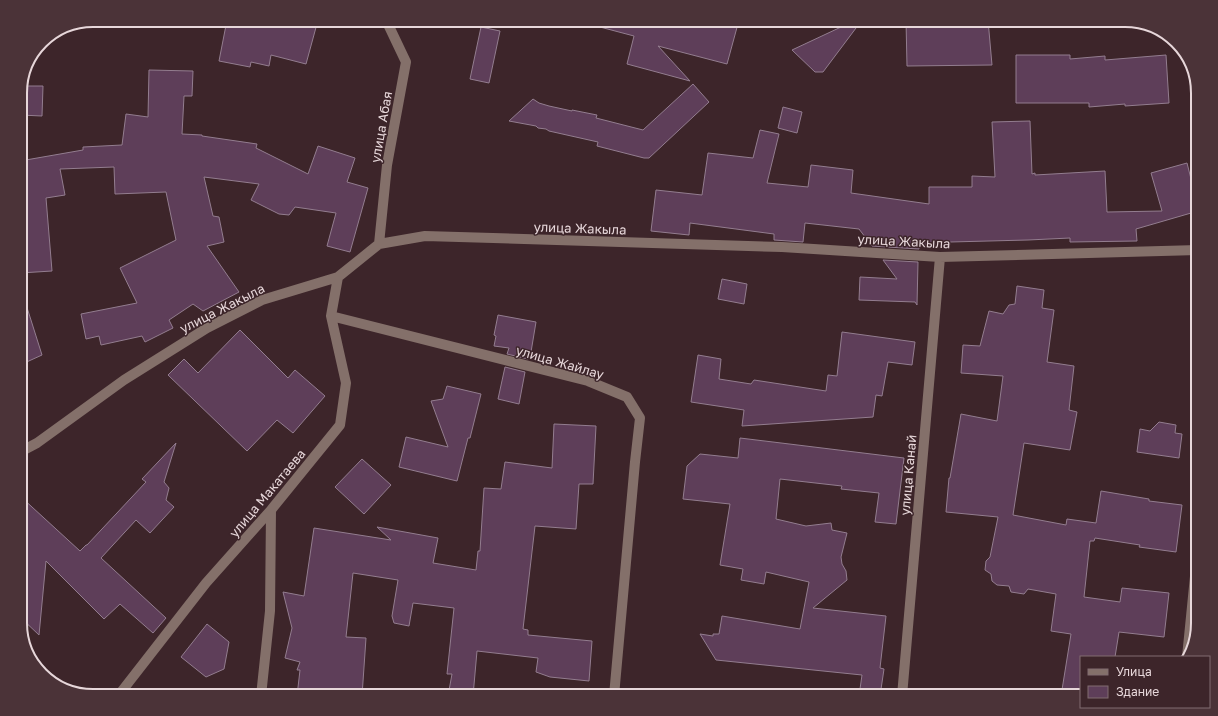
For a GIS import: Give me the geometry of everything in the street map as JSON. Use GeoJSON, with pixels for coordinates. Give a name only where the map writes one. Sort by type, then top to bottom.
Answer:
{"type":"FeatureCollection","features":[{"type":"Feature","properties":{"kind":"street","name":"улица Абая"},"geometry":{"type":"LineString","coordinates":[[379,244],[387,165],[406,62],[389,27]]}},
{"type":"Feature","properties":{"kind":"street","name":"улица Жакыла"},"geometry":{"type":"LineString","coordinates":[[27,448],[37,443],[124,380],[207,328],[262,300],[338,277],[379,244],[425,236],[782,247],[940,257],[1191,250]]}},
{"type":"Feature","properties":{"kind":"street","name":"улица Канай"},"geometry":{"type":"LineString","coordinates":[[903,689],[940,257]]}},
{"type":"Feature","properties":{"kind":"street","name":"улица Макатаева"},"geometry":{"type":"LineString","coordinates":[[123,689],[206,583],[271,510],[340,425],[346,383],[331,316],[338,277]]}},
{"type":"Feature","properties":{"kind":"street","name":"улица Жайлау"},"geometry":{"type":"LineString","coordinates":[[331,316],[588,381],[627,397],[640,418],[615,689]]}},
{"type":"Feature","properties":{"kind":"street"},"geometry":{"type":"LineString","coordinates":[[263,689],[270,611],[271,510]]}},
{"type":"Feature","properties":{"kind":"street"},"geometry":{"type":"LineString","coordinates":[[1189,641],[1191,617]]}},
{"type":"Feature","properties":{"kind":"building"},"geometry":{"type":"Polygon","coordinates":[[[226,27],[316,27],[306,64],[271,55],[269,66],[251,62],[250,67],[219,61],[226,27]]]}},
{"type":"Feature","properties":{"kind":"building"},"geometry":{"type":"Polygon","coordinates":[[[481,27],[500,31],[489,83],[470,79],[481,27]]]}},
{"type":"Feature","properties":{"kind":"building"},"geometry":{"type":"Polygon","coordinates":[[[600,27],[737,27],[727,64],[658,46],[690,81],[627,64],[634,36],[600,27]]]}},
{"type":"Feature","properties":{"kind":"building"},"geometry":{"type":"Polygon","coordinates":[[[841,27],[857,27],[823,72],[815,72],[792,50],[841,27]]]}},
{"type":"Feature","properties":{"kind":"building"},"geometry":{"type":"Polygon","coordinates":[[[906,27],[989,27],[992,65],[907,66],[906,27]]]}},
{"type":"Feature","properties":{"kind":"building"},"geometry":{"type":"Polygon","coordinates":[[[1016,55],[1070,55],[1070,59],[1105,56],[1105,60],[1166,55],[1169,103],[1089,107],[1089,103],[1016,103],[1016,55]]]}},
{"type":"Feature","properties":{"kind":"building"},"geometry":{"type":"Polygon","coordinates":[[[149,70],[193,71],[192,96],[184,96],[182,134],[202,135],[257,144],[256,148],[308,174],[318,146],[355,158],[347,182],[368,188],[350,252],[327,246],[336,213],[295,207],[289,215],[279,214],[251,200],[259,184],[204,177],[213,216],[219,217],[224,242],[207,246],[239,292],[203,311],[193,304],[169,320],[173,328],[145,342],[142,336],[101,345],[99,336],[86,339],[81,314],[137,303],[120,268],[176,240],[166,192],[115,194],[114,167],[60,169],[65,195],[46,198],[52,271],[27,273],[27,160],[83,150],[83,147],[122,145],[126,114],[148,117],[149,70]]]}},
{"type":"Feature","properties":{"kind":"building"},"geometry":{"type":"Polygon","coordinates":[[[693,84],[709,102],[649,158],[597,146],[598,142],[549,131],[536,126],[509,121],[533,99],[539,103],[549,106],[597,115],[596,118],[643,130],[693,84]]]}},
{"type":"Feature","properties":{"kind":"building"},"geometry":{"type":"Polygon","coordinates":[[[27,86],[43,86],[42,116],[27,115],[27,86]]]}},
{"type":"Feature","properties":{"kind":"building"},"geometry":{"type":"Polygon","coordinates":[[[783,107],[802,112],[797,133],[778,128],[783,107]]]}},
{"type":"Feature","properties":{"kind":"building"},"geometry":{"type":"Polygon","coordinates":[[[1030,121],[1032,174],[1105,171],[1107,212],[1162,211],[1151,173],[1187,163],[1191,179],[1191,213],[1136,229],[1137,241],[1070,242],[1070,238],[950,242],[950,245],[919,245],[919,249],[872,246],[859,229],[805,223],[803,242],[774,240],[774,234],[690,223],[689,235],[651,231],[656,190],[702,195],[708,153],[753,158],[760,130],[779,134],[767,183],[808,187],[811,165],[853,170],[851,193],[929,204],[929,187],[972,187],[972,176],[995,177],[992,122],[1030,121]]]}},
{"type":"Feature","properties":{"kind":"building"},"geometry":{"type":"Polygon","coordinates":[[[883,260],[918,262],[917,305],[915,302],[859,300],[860,277],[897,279],[883,260]]]}},
{"type":"Feature","properties":{"kind":"building"},"geometry":{"type":"Polygon","coordinates":[[[722,279],[747,284],[744,304],[718,299],[722,279]]]}},
{"type":"Feature","properties":{"kind":"building"},"geometry":{"type":"Polygon","coordinates":[[[1017,286],[1044,290],[1042,308],[1054,310],[1047,362],[1074,366],[1069,410],[1077,412],[1070,450],[1024,443],[1013,515],[1066,525],[1067,519],[1096,523],[1101,491],[1149,499],[1149,501],[1182,505],[1176,552],[1139,547],[1140,545],[1095,538],[1094,541],[1090,541],[1084,597],[1120,602],[1122,588],[1169,593],[1164,637],[1119,632],[1115,656],[1080,656],[1080,689],[1062,689],[1071,634],[1051,631],[1056,594],[1028,589],[1024,594],[1011,592],[1009,586],[997,585],[992,581],[991,574],[985,570],[986,561],[990,557],[998,517],[946,512],[949,478],[961,414],[997,421],[1003,376],[961,373],[963,345],[980,346],[989,311],[1003,314],[1009,305],[1015,304],[1017,286]]]}},
{"type":"Feature","properties":{"kind":"building"},"geometry":{"type":"Polygon","coordinates":[[[27,308],[42,355],[27,362],[27,308]]]}},
{"type":"Feature","properties":{"kind":"building"},"geometry":{"type":"Polygon","coordinates":[[[498,315],[536,322],[531,352],[528,359],[507,354],[509,348],[494,346],[496,336],[494,335],[498,315]]]}},
{"type":"Feature","properties":{"kind":"building"},"geometry":{"type":"Polygon","coordinates":[[[240,330],[288,378],[295,370],[325,396],[293,433],[277,420],[247,451],[168,375],[184,359],[198,373],[240,330]]]}},
{"type":"Feature","properties":{"kind":"building"},"geometry":{"type":"Polygon","coordinates":[[[842,332],[915,342],[912,365],[888,362],[882,396],[876,395],[873,417],[742,426],[744,410],[691,402],[698,355],[721,359],[719,379],[751,384],[754,380],[826,391],[828,375],[837,376],[842,332]]]}},
{"type":"Feature","properties":{"kind":"building"},"geometry":{"type":"Polygon","coordinates":[[[505,367],[525,372],[519,404],[498,399],[505,367]]]}},
{"type":"Feature","properties":{"kind":"building"},"geometry":{"type":"Polygon","coordinates":[[[447,386],[481,394],[457,481],[399,467],[406,437],[448,447],[431,401],[443,399],[447,386]]]}},
{"type":"Feature","properties":{"kind":"building"},"geometry":{"type":"Polygon","coordinates":[[[1159,422],[1176,425],[1175,433],[1182,434],[1179,458],[1137,452],[1140,429],[1150,431],[1159,422]]]}},
{"type":"Feature","properties":{"kind":"building"},"geometry":{"type":"Polygon","coordinates":[[[554,424],[596,426],[593,484],[579,484],[576,529],[535,526],[523,629],[528,630],[528,635],[592,641],[589,681],[550,677],[536,672],[538,658],[477,651],[474,689],[449,689],[452,674],[447,674],[454,608],[413,603],[409,626],[394,623],[392,616],[398,580],[353,573],[346,637],[366,638],[362,689],[298,689],[300,670],[297,670],[300,662],[285,658],[292,628],[283,592],[304,596],[314,528],[391,540],[377,527],[438,538],[433,563],[476,570],[478,551],[480,551],[484,488],[501,489],[505,462],[552,468],[554,424]]]}},
{"type":"Feature","properties":{"kind":"building"},"geometry":{"type":"Polygon","coordinates":[[[740,438],[904,458],[896,524],[875,522],[879,493],[841,489],[842,486],[780,479],[776,519],[806,526],[831,523],[832,530],[847,533],[841,557],[842,564],[846,571],[847,580],[813,608],[886,616],[880,668],[884,669],[881,689],[860,689],[862,675],[716,660],[700,634],[713,636],[713,634],[719,634],[722,616],[800,629],[809,582],[766,572],[764,584],[741,580],[743,569],[720,565],[730,504],[683,499],[687,466],[700,454],[738,458],[740,438]]]}},
{"type":"Feature","properties":{"kind":"building"},"geometry":{"type":"Polygon","coordinates":[[[176,443],[164,482],[169,488],[166,500],[174,507],[150,533],[136,520],[101,558],[166,618],[153,633],[120,604],[104,619],[46,561],[39,635],[27,624],[27,502],[80,551],[146,482],[142,479],[176,443]]]}},
{"type":"Feature","properties":{"kind":"building"},"geometry":{"type":"Polygon","coordinates":[[[362,459],[391,485],[364,514],[335,487],[362,459]]]}},
{"type":"Feature","properties":{"kind":"building"},"geometry":{"type":"Polygon","coordinates":[[[207,624],[229,642],[224,669],[206,677],[181,657],[207,624]]]}}]}
